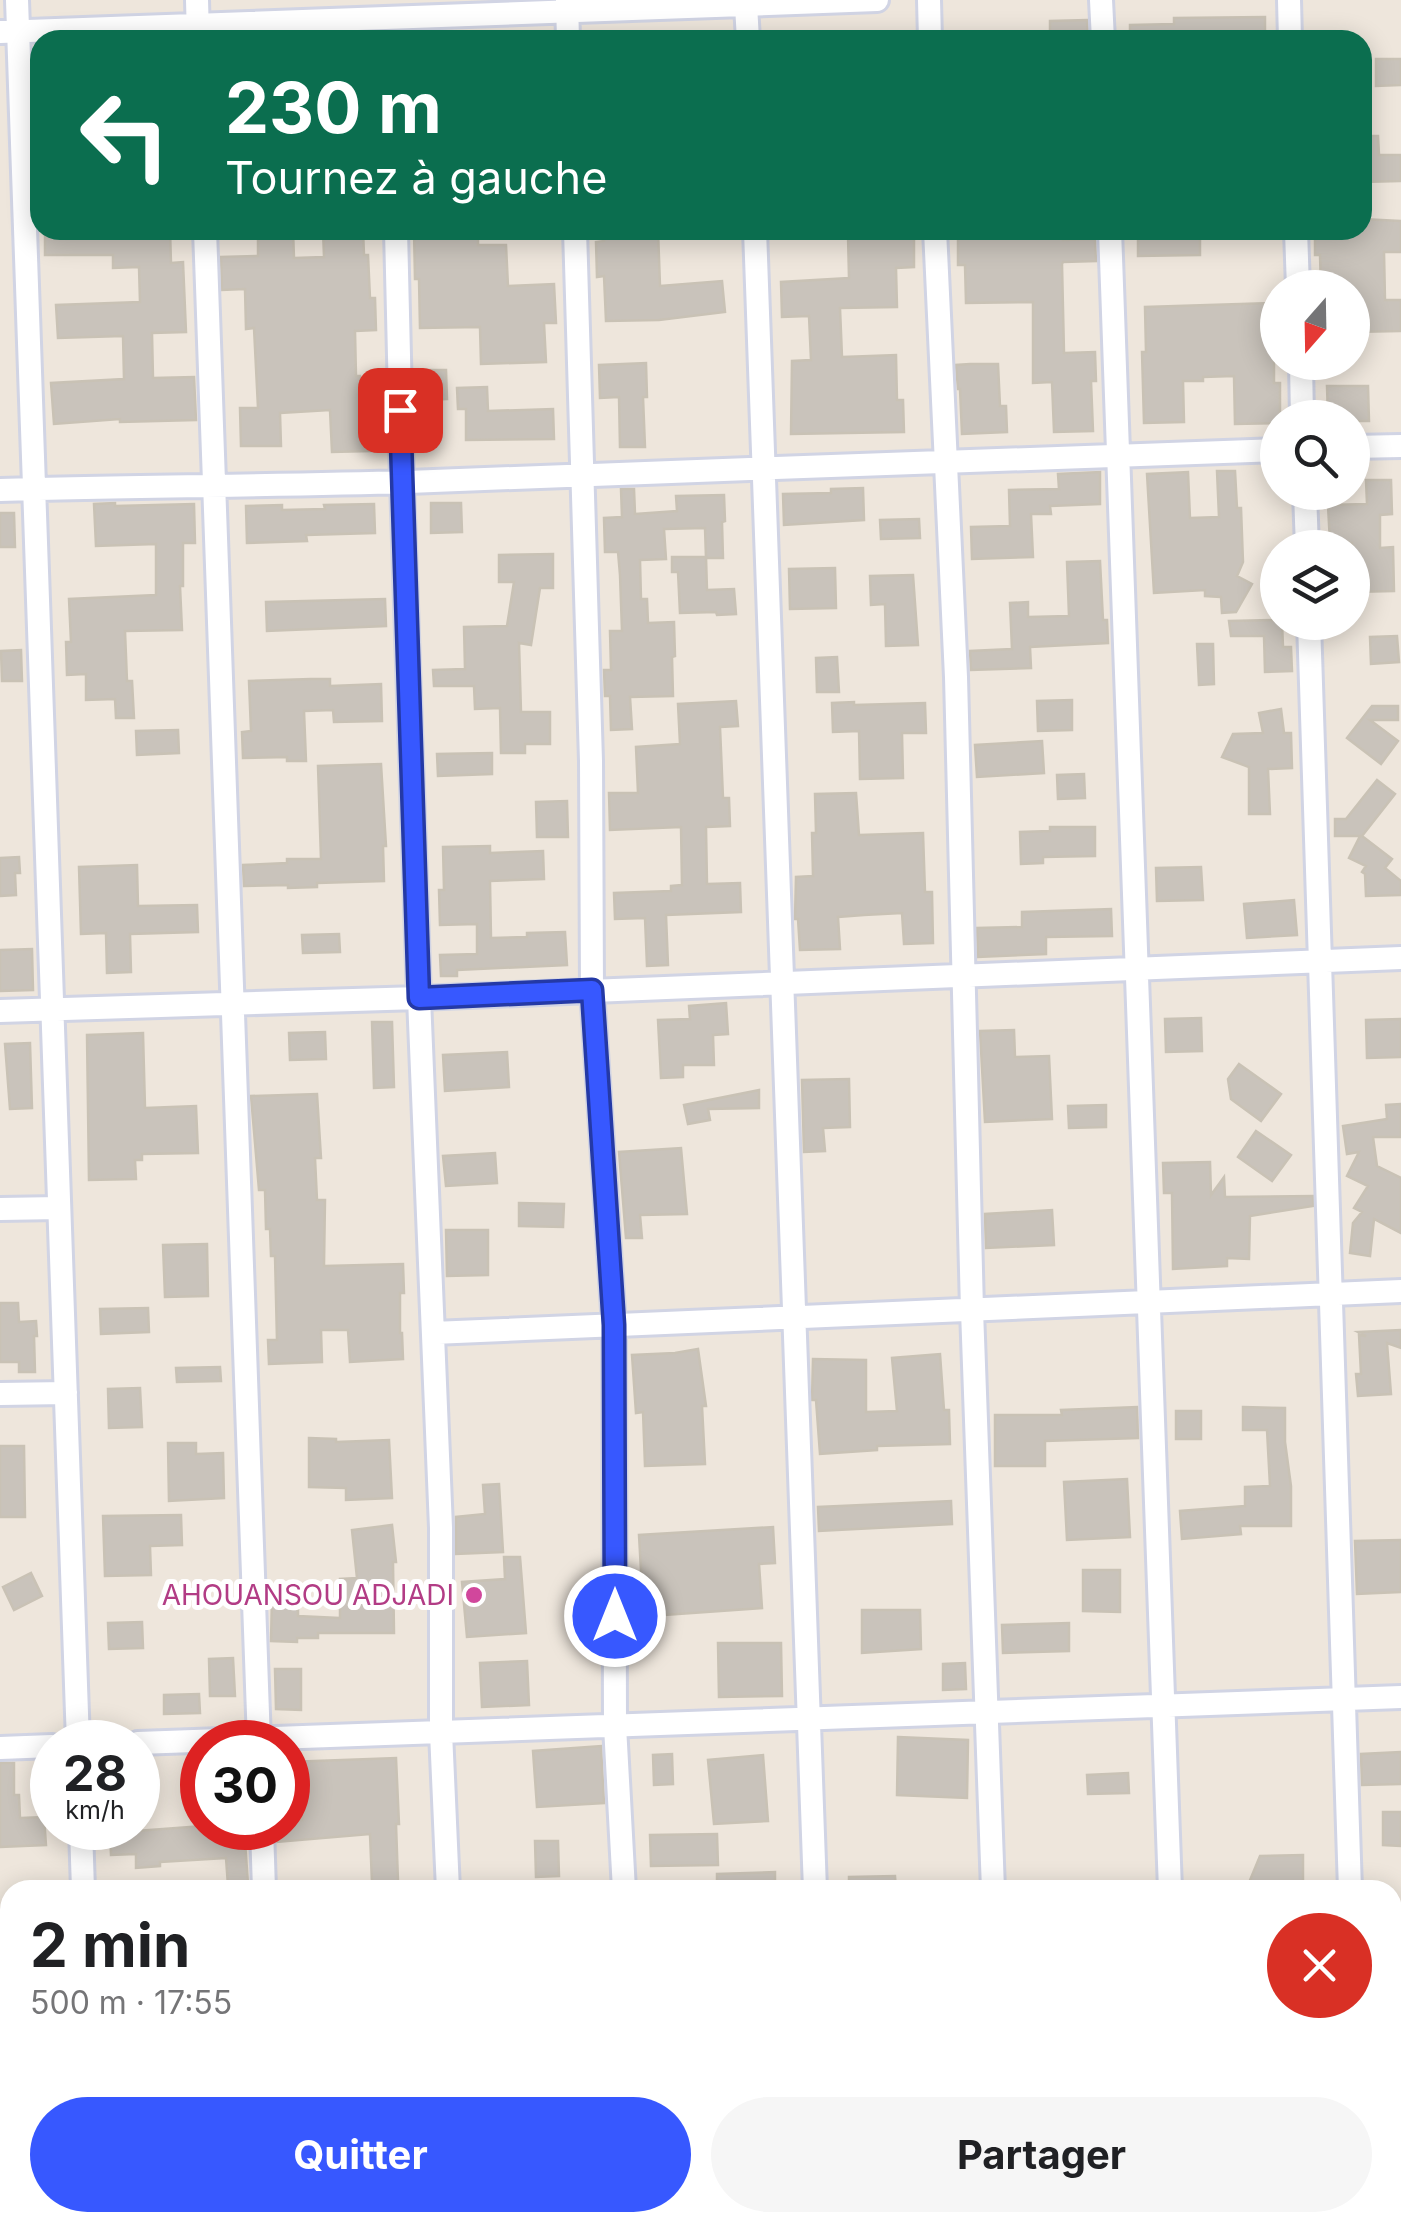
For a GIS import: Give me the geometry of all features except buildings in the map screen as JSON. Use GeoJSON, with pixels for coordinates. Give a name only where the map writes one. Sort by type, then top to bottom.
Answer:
{"type":"FeatureCollection","features":[{"type":"Feature","properties":{"kind":"street"},"geometry":{"type":"LineString","coordinates":[[17,0],[9,32],[34,489],[77,1720]]}},
{"type":"Feature","properties":{"kind":"street"},"geometry":{"type":"LineString","coordinates":[[197,0],[198,30]]}},
{"type":"Feature","properties":{"kind":"street"},"geometry":{"type":"LineString","coordinates":[[327,30],[392,29],[567,6],[877,0]]}},
{"type":"Feature","properties":{"kind":"street"},"geometry":{"type":"LineString","coordinates":[[929,0],[930,30]]}},
{"type":"Feature","properties":{"kind":"street"},"geometry":{"type":"LineString","coordinates":[[1102,0],[1103,30]]}},
{"type":"Feature","properties":{"kind":"street"},"geometry":{"type":"LineString","coordinates":[[1289,0],[1290,30]]}},
{"type":"Feature","properties":{"kind":"street"},"geometry":{"type":"LineString","coordinates":[[746,5],[747,30]]}},
{"type":"Feature","properties":{"kind":"street"},"geometry":{"type":"LineString","coordinates":[[205,240],[258,1720]]}},
{"type":"Feature","properties":{"kind":"street"},"geometry":{"type":"LineString","coordinates":[[396,240],[419,998],[441,1528],[448,1880]]}},
{"type":"Feature","properties":{"kind":"street"},"geometry":{"type":"LineString","coordinates":[[575,240],[591,762],[592,990],[614,1325],[615,1726],[623,1880]]}},
{"type":"Feature","properties":{"kind":"street"},"geometry":{"type":"LineString","coordinates":[[754,240],[815,1880]]}},
{"type":"Feature","properties":{"kind":"street"},"geometry":{"type":"LineString","coordinates":[[936,240],[965,975],[972,1310],[993,1880]]}},
{"type":"Feature","properties":{"kind":"street"},"geometry":{"type":"LineString","coordinates":[[1110,240],[1170,1880]]}},
{"type":"Feature","properties":{"kind":"street"},"geometry":{"type":"LineString","coordinates":[[1296,240],[1297,270]]}},
{"type":"Feature","properties":{"kind":"street"},"geometry":{"type":"LineString","coordinates":[[1370,447],[1401,446]]}},
{"type":"Feature","properties":{"kind":"street"},"geometry":{"type":"LineString","coordinates":[[0,490],[402,482],[1260,450]]}},
{"type":"Feature","properties":{"kind":"street"},"geometry":{"type":"LineString","coordinates":[[1310,640],[1350,1880]]}},
{"type":"Feature","properties":{"kind":"street"},"geometry":{"type":"LineString","coordinates":[[0,1012],[1401,958]]}},
{"type":"Feature","properties":{"kind":"street"},"geometry":{"type":"LineString","coordinates":[[0,1209],[59,1208]]}},
{"type":"Feature","properties":{"kind":"street"},"geometry":{"type":"LineString","coordinates":[[433,1333],[1401,1291]]}},
{"type":"Feature","properties":{"kind":"street"},"geometry":{"type":"LineString","coordinates":[[0,1394],[66,1393]]}},
{"type":"Feature","properties":{"kind":"street"},"geometry":{"type":"LineString","coordinates":[[310,1738],[1401,1697]]}},
{"type":"Feature","properties":{"kind":"street"},"geometry":{"type":"LineString","coordinates":[[0,1748],[30,1747]]}},
{"type":"Feature","properties":{"kind":"street"},"geometry":{"type":"LineString","coordinates":[[82,1850],[83,1880]]}},
{"type":"Feature","properties":{"kind":"street"},"geometry":{"type":"LineString","coordinates":[[263,1850],[264,1880]]}},
{"type":"Feature","properties":{"kind":"place","name":"AHOUANSOU ADJADI"},"geometry":{"type":"Point","coordinates":[474,1595]}},
{"type":"Feature","properties":{"kind":"route"},"geometry":{"type":"LineString","coordinates":[[400,410],[419,998],[592,990],[614,1325],[615,1616]]}}]}
